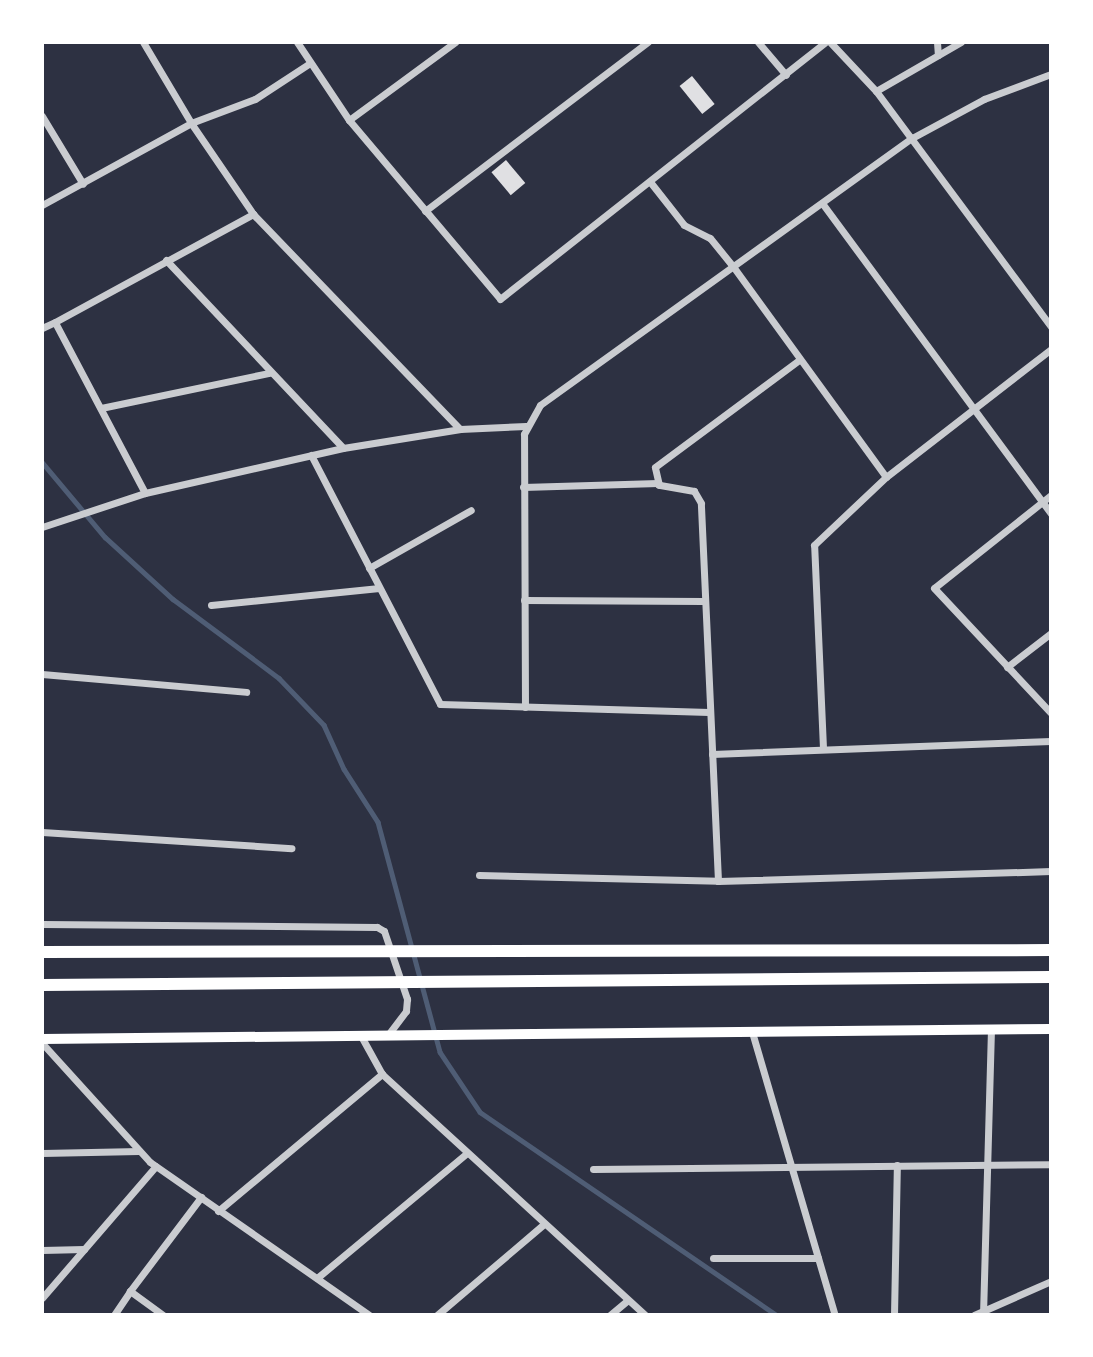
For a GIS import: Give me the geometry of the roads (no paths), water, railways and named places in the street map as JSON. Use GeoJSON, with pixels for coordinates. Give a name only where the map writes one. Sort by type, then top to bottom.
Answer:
{"type":"FeatureCollection","features":[{"type":"Feature","properties":{"kind":"highway"},"geometry":{"type":"LineString","coordinates":[[42,952],[372,951],[474,954],[1051,950]]}},
{"type":"Feature","properties":{"kind":"highway"},"geometry":{"type":"LineString","coordinates":[[814,952],[816,977]]}},
{"type":"Feature","properties":{"kind":"highway"},"geometry":{"type":"LineString","coordinates":[[42,985],[1051,976]]}},
{"type":"Feature","properties":{"kind":"main road"},"geometry":{"type":"LineString","coordinates":[[42,1041],[454,1034],[1051,1030]]}},
{"type":"Feature","properties":{"kind":"street"},"geometry":{"type":"LineString","coordinates":[[143,42],[191,123],[253,214],[460,429]]}},
{"type":"Feature","properties":{"kind":"street"},"geometry":{"type":"LineString","coordinates":[[297,42],[349,120],[500,299],[651,183],[827,42],[876,91],[1051,327]]}},
{"type":"Feature","properties":{"kind":"street"},"geometry":{"type":"LineString","coordinates":[[349,120],[455,42]]}},
{"type":"Feature","properties":{"kind":"street"},"geometry":{"type":"LineString","coordinates":[[425,211],[648,42]]}},
{"type":"Feature","properties":{"kind":"street"},"geometry":{"type":"LineString","coordinates":[[758,42],[786,75]]}},
{"type":"Feature","properties":{"kind":"street"},"geometry":{"type":"LineString","coordinates":[[937,42],[937,55]]}},
{"type":"Feature","properties":{"kind":"street"},"geometry":{"type":"LineString","coordinates":[[876,91],[961,42]]}},
{"type":"Feature","properties":{"kind":"street"},"geometry":{"type":"LineString","coordinates":[[42,205],[191,123],[255,99],[310,63]]}},
{"type":"Feature","properties":{"kind":"street"},"geometry":{"type":"LineString","coordinates":[[525,708],[523,487],[526,426],[546,399],[912,138],[984,99],[1051,74]]}},
{"type":"Feature","properties":{"kind":"street"},"geometry":{"type":"LineString","coordinates":[[42,116],[83,184]]}},
{"type":"Feature","properties":{"kind":"street"},"geometry":{"type":"LineString","coordinates":[[651,183],[684,225],[710,238],[732,265],[886,477]]}},
{"type":"Feature","properties":{"kind":"street"},"geometry":{"type":"LineString","coordinates":[[822,203],[1051,514]]}},
{"type":"Feature","properties":{"kind":"street"},"geometry":{"type":"LineString","coordinates":[[42,328],[253,214]]}},
{"type":"Feature","properties":{"kind":"street"},"geometry":{"type":"LineString","coordinates":[[166,260],[269,373],[343,448]]}},
{"type":"Feature","properties":{"kind":"street"},"geometry":{"type":"LineString","coordinates":[[55,321],[145,493]]}},
{"type":"Feature","properties":{"kind":"street"},"geometry":{"type":"LineString","coordinates":[[823,748],[814,545],[886,477],[1051,349]]}},
{"type":"Feature","properties":{"kind":"street"},"geometry":{"type":"LineString","coordinates":[[658,483],[657,464],[799,360]]}},
{"type":"Feature","properties":{"kind":"street"},"geometry":{"type":"LineString","coordinates":[[101,408],[269,373]]}},
{"type":"Feature","properties":{"kind":"street"},"geometry":{"type":"LineString","coordinates":[[42,527],[145,493],[343,448],[460,429],[526,426]]}},
{"type":"Feature","properties":{"kind":"street"},"geometry":{"type":"LineString","coordinates":[[311,455],[440,704],[709,712]]}},
{"type":"Feature","properties":{"kind":"street"},"geometry":{"type":"LineString","coordinates":[[523,487],[658,483],[694,491],[700,498],[718,881]]}},
{"type":"Feature","properties":{"kind":"street"},"geometry":{"type":"LineString","coordinates":[[1051,495],[934,587],[1051,713]]}},
{"type":"Feature","properties":{"kind":"street"},"geometry":{"type":"LineString","coordinates":[[369,568],[471,510]]}},
{"type":"Feature","properties":{"kind":"street"},"geometry":{"type":"LineString","coordinates":[[211,605],[379,588]]}},
{"type":"Feature","properties":{"kind":"street"},"geometry":{"type":"LineString","coordinates":[[524,600],[703,601]]}},
{"type":"Feature","properties":{"kind":"street"},"geometry":{"type":"LineString","coordinates":[[1007,667],[1051,633]]}},
{"type":"Feature","properties":{"kind":"street"},"geometry":{"type":"LineString","coordinates":[[42,674],[246,692]]}},
{"type":"Feature","properties":{"kind":"street"},"geometry":{"type":"LineString","coordinates":[[712,754],[1051,741]]}},
{"type":"Feature","properties":{"kind":"street"},"geometry":{"type":"LineString","coordinates":[[42,832],[291,848]]}},
{"type":"Feature","properties":{"kind":"street"},"geometry":{"type":"LineString","coordinates":[[480,875],[718,881],[1051,872]]}},
{"type":"Feature","properties":{"kind":"street"},"geometry":{"type":"LineString","coordinates":[[42,924],[377,927],[384,931],[407,999],[406,1011],[388,1035]]}},
{"type":"Feature","properties":{"kind":"street"},"geometry":{"type":"LineString","coordinates":[[984,1313],[990,1165],[991,1030]]}},
{"type":"Feature","properties":{"kind":"street"},"geometry":{"type":"LineString","coordinates":[[752,1032],[835,1315]]}},
{"type":"Feature","properties":{"kind":"street"},"geometry":{"type":"LineString","coordinates":[[361,1036],[382,1074],[645,1315]]}},
{"type":"Feature","properties":{"kind":"street"},"geometry":{"type":"LineString","coordinates":[[42,1041],[139,1151],[156,1166],[369,1315]]}},
{"type":"Feature","properties":{"kind":"street"},"geometry":{"type":"LineString","coordinates":[[218,1210],[382,1074]]}},
{"type":"Feature","properties":{"kind":"street"},"geometry":{"type":"LineString","coordinates":[[42,1153],[139,1151]]}},
{"type":"Feature","properties":{"kind":"street"},"geometry":{"type":"LineString","coordinates":[[317,1278],[467,1153]]}},
{"type":"Feature","properties":{"kind":"street"},"geometry":{"type":"LineString","coordinates":[[593,1169],[1051,1164]]}},
{"type":"Feature","properties":{"kind":"street"},"geometry":{"type":"LineString","coordinates":[[894,1315],[897,1165]]}},
{"type":"Feature","properties":{"kind":"street"},"geometry":{"type":"LineString","coordinates":[[42,1298],[156,1166]]}},
{"type":"Feature","properties":{"kind":"street"},"geometry":{"type":"LineString","coordinates":[[114,1315],[201,1197]]}},
{"type":"Feature","properties":{"kind":"street"},"geometry":{"type":"LineString","coordinates":[[437,1315],[544,1224]]}},
{"type":"Feature","properties":{"kind":"street"},"geometry":{"type":"LineString","coordinates":[[42,1250],[84,1249]]}},
{"type":"Feature","properties":{"kind":"street"},"geometry":{"type":"LineString","coordinates":[[713,1258],[818,1258]]}},
{"type":"Feature","properties":{"kind":"street"},"geometry":{"type":"LineString","coordinates":[[974,1315],[984,1313],[1051,1281]]}},
{"type":"Feature","properties":{"kind":"street"},"geometry":{"type":"LineString","coordinates":[[131,1291],[163,1315]]}},
{"type":"Feature","properties":{"kind":"street"},"geometry":{"type":"LineString","coordinates":[[610,1315],[628,1300]]}},
{"type":"Feature","properties":{"kind":"waterway"},"geometry":{"type":"LineString","coordinates":[[42,462],[105,537],[173,599],[279,678],[324,725],[344,769],[378,822],[440,1052],[480,1112],[776,1315]]}}]}
